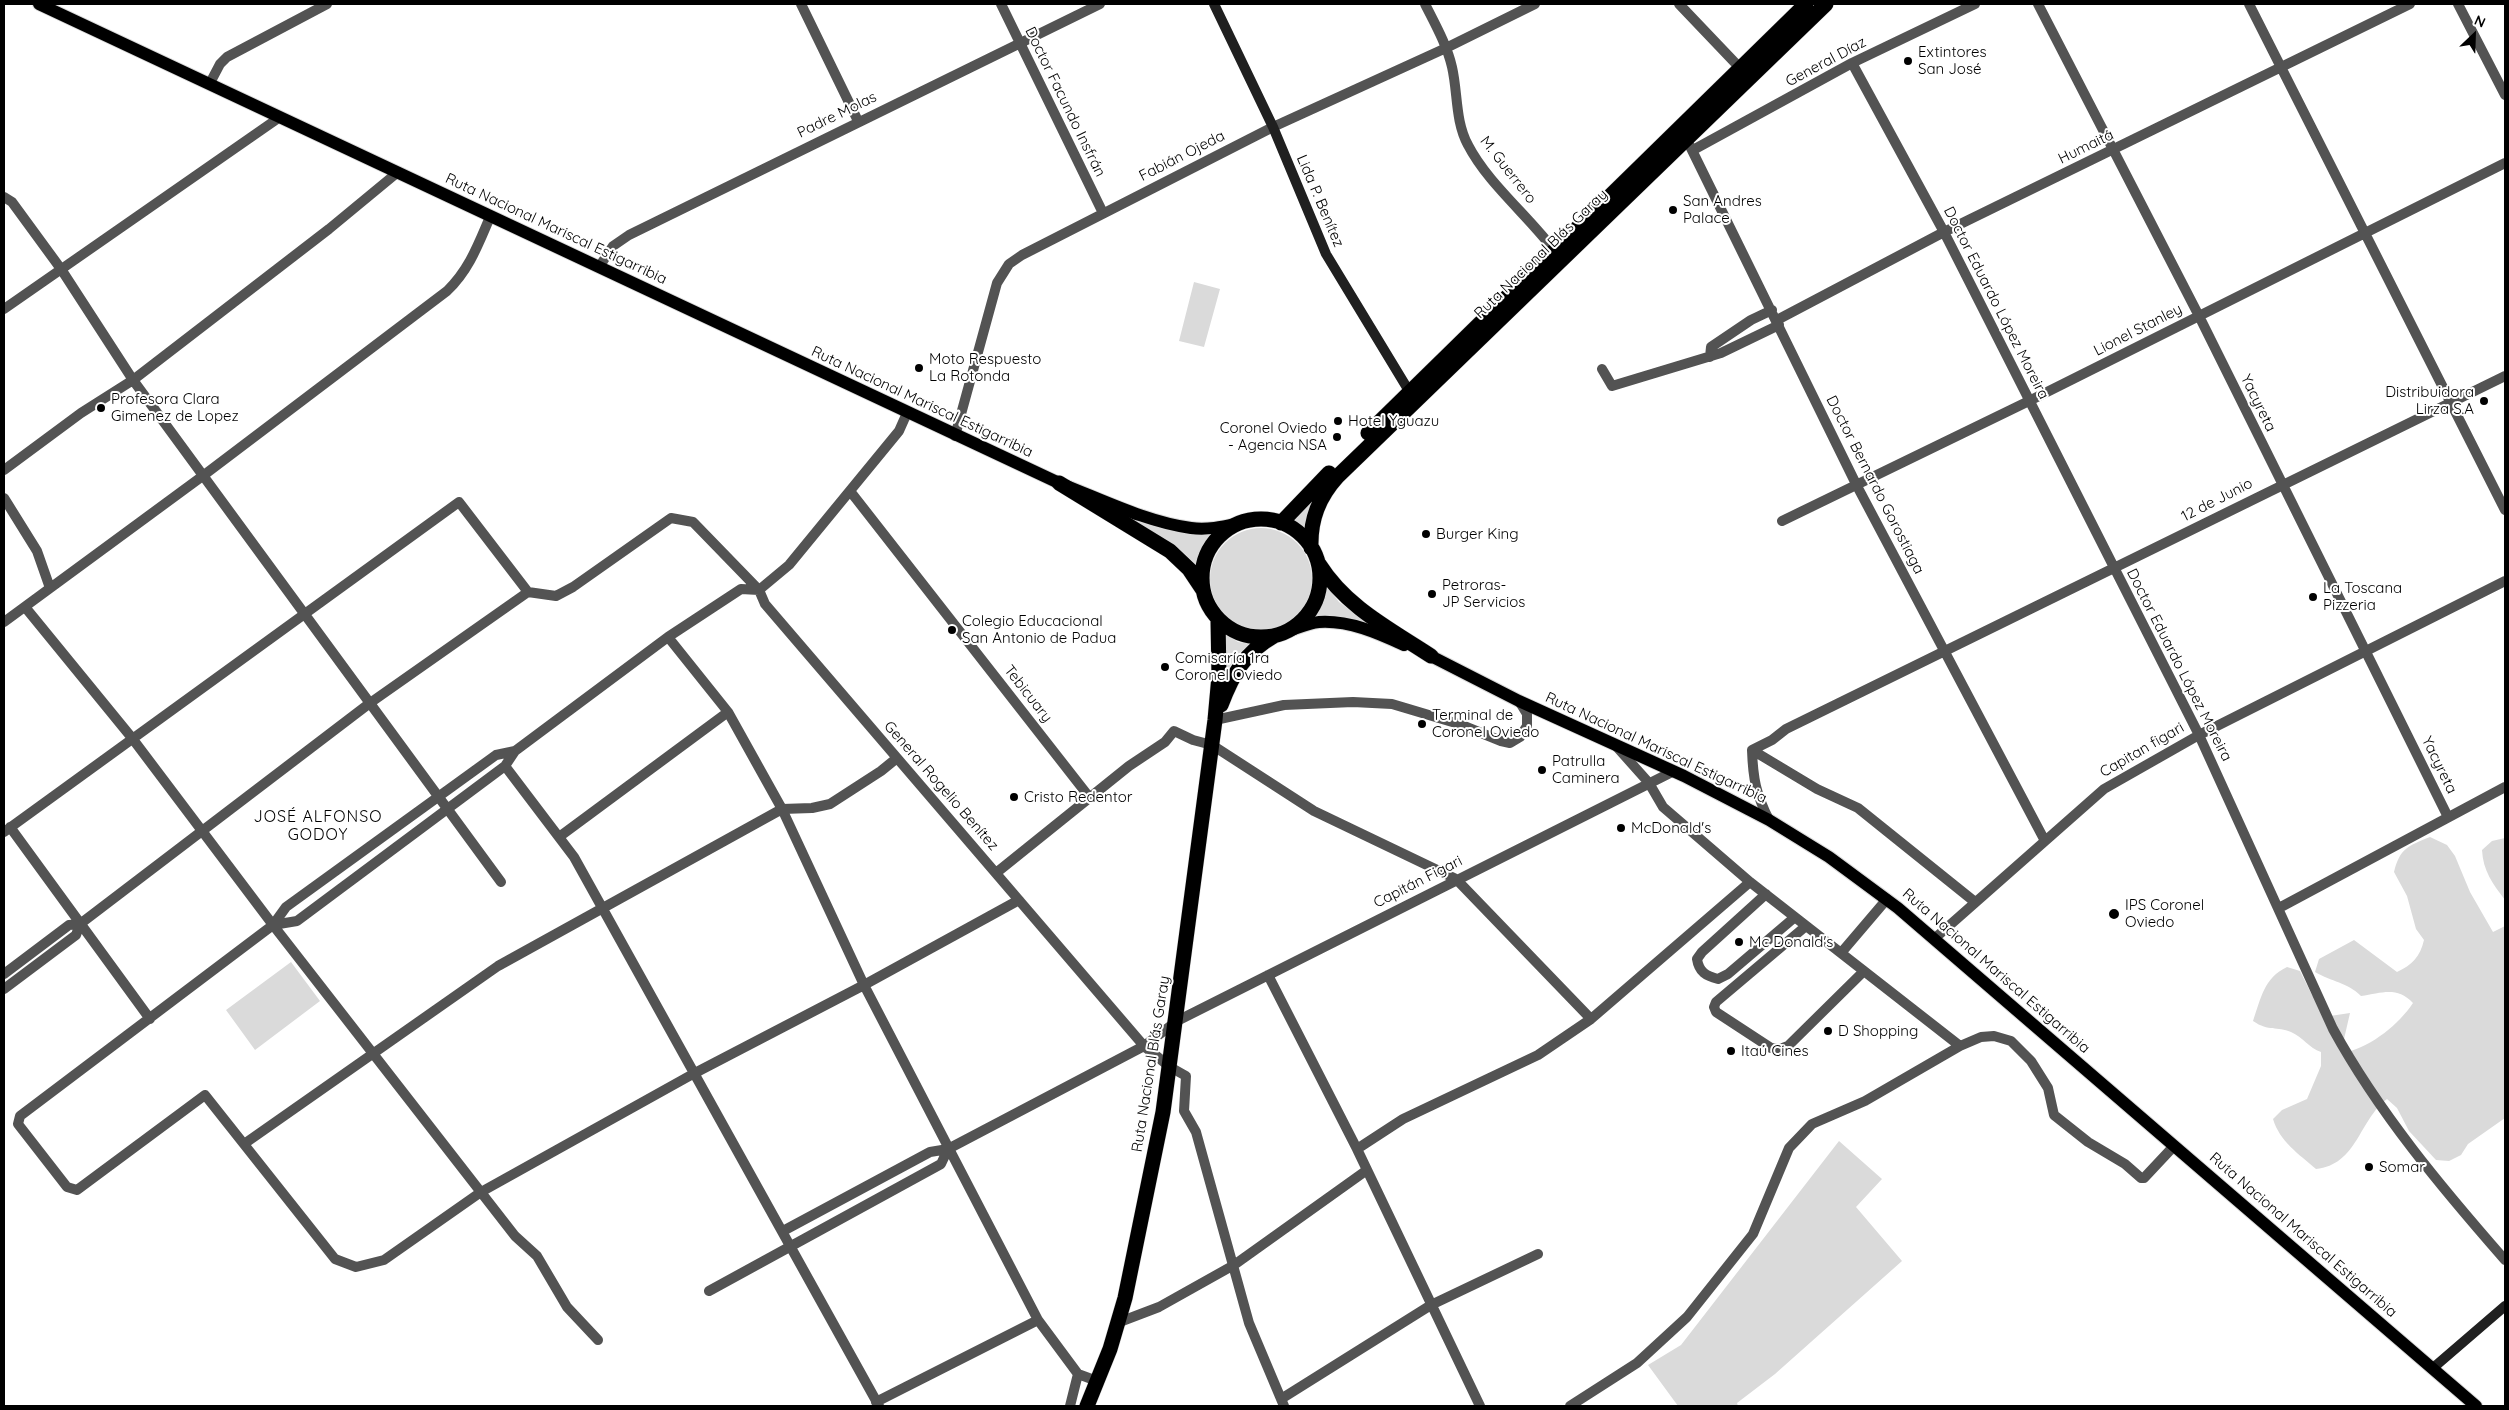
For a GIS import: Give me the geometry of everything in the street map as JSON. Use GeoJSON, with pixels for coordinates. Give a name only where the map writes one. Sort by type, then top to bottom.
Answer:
{"type":"FeatureCollection","features":[{"type":"Feature","properties":{"kind":"highway","name":"Ruta Nacional Blás Garay"},"geometry":{"type":"LineString","coordinates":[[1685,140],[1740,68],[1806,4]]}},
{"type":"Feature","properties":{"kind":"highway","name":"Ruta Nacional Blás Garay"},"geometry":{"type":"LineString","coordinates":[[1281,523],[1557,254],[1685,140],[1826,4]]}},
{"type":"Feature","properties":{"kind":"highway","name":"Ruta Nacional Blás Garay"},"geometry":{"type":"LineString","coordinates":[[1314,554],[1312,520],[1322,496],[1413,395]]}},
{"type":"Feature","properties":{"kind":"highway"},"geometry":{"type":"LineString","coordinates":[[1059,484],[1170,551],[1189,569],[1218,618],[1232,629],[1248,635],[1278,634],[1298,624],[1310,611],[1317,595],[1320,578],[1314,554]]}},
{"type":"Feature","properties":{"kind":"highway"},"geometry":{"type":"LineString","coordinates":[[1203,590],[1202,574],[1209,551],[1223,532],[1237,524],[1252,520],[1267,520],[1281,523],[1303,537],[1327,576],[1351,602],[1431,656]]}},
{"type":"Feature","properties":{"kind":"highway","name":"Ruta Nacional Blás Garay"},"geometry":{"type":"LineString","coordinates":[[1087,1406],[1118,1323],[1125,1298],[1163,1112],[1177,1021],[1215,720],[1219,676],[1218,618]]}},
{"type":"Feature","properties":{"kind":"highway","name":"Ruta Nacional Blás Garay"},"geometry":{"type":"LineString","coordinates":[[1215,720],[1235,671],[1254,648],[1278,634]]}},
{"type":"Feature","properties":{"kind":"main road","name":"Ruta Nacional Mariscal Estigarribia"},"geometry":{"type":"LineString","coordinates":[[39,4],[1059,484],[1170,524],[1211,529],[1237,524]]}},
{"type":"Feature","properties":{"kind":"main road","name":"Ruta Nacional Mariscal Estigarribia"},"geometry":{"type":"LineString","coordinates":[[1278,634],[1319,622],[1346,624],[1374,632],[1431,656],[1519,701],[1674,771],[1769,820],[1829,857],[1887,899],[2476,1406]]}},
{"type":"Feature","properties":{"kind":"street"},"geometry":{"type":"LineString","coordinates":[[210,83],[220,64],[227,57],[327,4]]}},
{"type":"Feature","properties":{"kind":"street"},"geometry":{"type":"LineString","coordinates":[[801,4],[858,121]]}},
{"type":"Feature","properties":{"kind":"street","name":"Doctor Facundo Insfrán"},"geometry":{"type":"LineString","coordinates":[[1001,4],[1103,213]]}},
{"type":"Feature","properties":{"kind":"street","name":"Padre Molas"},"geometry":{"type":"LineString","coordinates":[[599,267],[613,246],[629,235],[858,121],[1100,4]]}},
{"type":"Feature","properties":{"kind":"street","name":"Lida P. Benítez"},"geometry":{"type":"LineString","coordinates":[[1214,4],[1273,127],[1326,254],[1413,395]]}},
{"type":"Feature","properties":{"kind":"street","name":"M. Guerrero"},"geometry":{"type":"LineString","coordinates":[[1425,4],[1446,48],[1452,67],[1461,130],[1468,146],[1481,165],[1557,254]]}},
{"type":"Feature","properties":{"kind":"street","name":"Fabián Ojeda"},"geometry":{"type":"LineString","coordinates":[[955,436],[997,283],[1009,264],[1022,255],[1273,127],[1446,48],[1535,4]]}},
{"type":"Feature","properties":{"kind":"street"},"geometry":{"type":"LineString","coordinates":[[1679,4],[1740,68]]}},
{"type":"Feature","properties":{"kind":"street","name":"General Díaz"},"geometry":{"type":"LineString","coordinates":[[1685,140],[1852,64],[1975,4]]}},
{"type":"Feature","properties":{"kind":"street","name":"Yacyreta"},"geometry":{"type":"LineString","coordinates":[[2038,4],[2112,151],[2199,316],[2448,817]]}},
{"type":"Feature","properties":{"kind":"street"},"geometry":{"type":"LineString","coordinates":[[2249,4],[2505,510]]}},
{"type":"Feature","properties":{"kind":"street","name":"Humaitá"},"geometry":{"type":"LineString","coordinates":[[1602,369],[1612,386],[1710,357],[1944,232],[2410,4]]}},
{"type":"Feature","properties":{"kind":"street"},"geometry":{"type":"LineString","coordinates":[[2458,4],[2505,96]]}},
{"type":"Feature","properties":{"kind":"street","name":"Doctor Eduardo López Moreira"},"geometry":{"type":"LineString","coordinates":[[1852,64],[1944,232],[2199,735],[2333,1030],[2354,1067],[2447,1194],[2505,1260]]}},
{"type":"Feature","properties":{"kind":"street"},"geometry":{"type":"LineString","coordinates":[[4,309],[280,117]]}},
{"type":"Feature","properties":{"kind":"street","name":"Doctor Bernardo Gorostiaga"},"geometry":{"type":"LineString","coordinates":[[1685,140],[1778,322],[1857,486],[2045,841]]}},
{"type":"Feature","properties":{"kind":"street","name":"Lionel Stanley"},"geometry":{"type":"LineString","coordinates":[[1782,521],[2029,401],[2505,163]]}},
{"type":"Feature","properties":{"kind":"street"},"geometry":{"type":"LineString","coordinates":[[4,470],[81,413],[133,380],[329,229],[398,172]]}},
{"type":"Feature","properties":{"kind":"street"},"geometry":{"type":"LineString","coordinates":[[4,197],[12,202],[61,269],[133,380],[306,613],[501,882]]}},
{"type":"Feature","properties":{"kind":"street"},"geometry":{"type":"LineString","coordinates":[[4,622],[204,475],[447,291],[462,276],[473,258],[490,217]]}},
{"type":"Feature","properties":{"kind":"street"},"geometry":{"type":"LineString","coordinates":[[1710,357],[1711,347],[1751,320],[1772,310]]}},
{"type":"Feature","properties":{"kind":"street","name":"12 de Junio"},"geometry":{"type":"LineString","coordinates":[[1752,750],[1772,740],[1786,729],[1943,651],[2114,569],[2281,484],[2505,376]]}},
{"type":"Feature","properties":{"kind":"street"},"geometry":{"type":"LineString","coordinates":[[273,925],[298,921],[505,766],[515,751],[668,637],[741,589],[759,590],[790,565],[899,431],[907,413]]}},
{"type":"Feature","properties":{"kind":"street","name":"Tebicuary"},"geometry":{"type":"LineString","coordinates":[[850,491],[1090,798]]}},
{"type":"Feature","properties":{"kind":"street"},"geometry":{"type":"LineString","coordinates":[[4,498],[38,551],[50,588]]}},
{"type":"Feature","properties":{"kind":"street"},"geometry":{"type":"LineString","coordinates":[[4,974],[69,925],[80,924],[370,703],[528,592],[460,502],[7,829],[80,924],[150,1019]]}},
{"type":"Feature","properties":{"kind":"street","name":"General Rogelio Benítez"},"geometry":{"type":"LineString","coordinates":[[528,592],[556,596],[573,587],[671,518],[693,522],[759,590],[765,604],[1144,1046],[1170,1068],[1186,1076],[1184,1111],[1196,1132],[1234,1265]]}},
{"type":"Feature","properties":{"kind":"street","name":"Capitan figari"},"geometry":{"type":"LineString","coordinates":[[1934,939],[2104,789],[2199,735],[2505,581]]}},
{"type":"Feature","properties":{"kind":"street"},"geometry":{"type":"LineString","coordinates":[[25,607],[132,738],[273,925],[481,1192],[516,1236],[537,1256],[567,1307],[598,1340]]}},
{"type":"Feature","properties":{"kind":"street"},"geometry":{"type":"LineString","coordinates":[[668,637],[728,712],[782,809],[864,986],[1038,1320],[1078,1374],[1097,1381]]}},
{"type":"Feature","properties":{"kind":"street"},"geometry":{"type":"LineString","coordinates":[[1215,720],[1284,705],[1353,702],[1392,704],[1459,724],[1510,743],[1520,737],[1527,726],[1527,714],[1519,701]]}},
{"type":"Feature","properties":{"kind":"street"},"geometry":{"type":"LineString","coordinates":[[559,837],[728,712]]}},
{"type":"Feature","properties":{"kind":"street"},"geometry":{"type":"LineString","coordinates":[[996,873],[1130,766],[1165,742],[1174,731],[1193,740],[1212,744],[1314,811],[1456,879],[1592,1019]]}},
{"type":"Feature","properties":{"kind":"street"},"geometry":{"type":"LineString","coordinates":[[1614,744],[1649,783],[1663,807],[1750,882],[1960,1046]]}},
{"type":"Feature","properties":{"kind":"street"},"geometry":{"type":"LineString","coordinates":[[1752,750],[1756,793],[1769,820]]}},
{"type":"Feature","properties":{"kind":"street"},"geometry":{"type":"LineString","coordinates":[[1752,750],[1817,788],[1858,808],[1975,902]]}},
{"type":"Feature","properties":{"kind":"street"},"geometry":{"type":"LineString","coordinates":[[515,751],[496,755],[286,907],[273,925],[20,1116],[18,1124],[67,1187],[77,1190],[205,1095],[334,1259],[356,1267],[384,1260],[481,1192],[693,1074],[864,986],[1019,900]]}},
{"type":"Feature","properties":{"kind":"street"},"geometry":{"type":"LineString","coordinates":[[244,1144],[498,966],[782,809],[812,808],[830,804],[881,771],[897,758]]}},
{"type":"Feature","properties":{"kind":"street"},"geometry":{"type":"LineString","coordinates":[[505,766],[574,857],[878,1404],[1038,1320]]}},
{"type":"Feature","properties":{"kind":"street","name":"Capitán Figari"},"geometry":{"type":"LineString","coordinates":[[948,1149],[1144,1046],[1177,1021],[1674,771]]}},
{"type":"Feature","properties":{"kind":"street"},"geometry":{"type":"LineString","coordinates":[[2279,908],[2505,787]]}},
{"type":"Feature","properties":{"kind":"street"},"geometry":{"type":"LineString","coordinates":[[1356,1149],[1403,1119],[1538,1055],[1592,1019],[1750,882]]}},
{"type":"Feature","properties":{"kind":"street"},"geometry":{"type":"LineString","coordinates":[[1766,894],[1702,952],[1696,960],[1699,969],[1707,976],[1718,979],[1728,974],[1795,918]]}},
{"type":"Feature","properties":{"kind":"street"},"geometry":{"type":"LineString","coordinates":[[1841,953],[1887,899]]}},
{"type":"Feature","properties":{"kind":"street"},"geometry":{"type":"LineString","coordinates":[[4,989],[76,935],[80,924]]}},
{"type":"Feature","properties":{"kind":"street"},"geometry":{"type":"LineString","coordinates":[[1806,926],[1716,1002],[1714,1007],[1716,1012],[1771,1048],[1780,1050],[1788,1046],[1864,972]]}},
{"type":"Feature","properties":{"kind":"street"},"geometry":{"type":"LineString","coordinates":[[1268,975],[1367,1170],[1480,1406]]}},
{"type":"Feature","properties":{"kind":"street"},"geometry":{"type":"LineString","coordinates":[[1570,1406],[1637,1363],[1687,1318],[1753,1234],[1789,1148],[1812,1124],[1865,1101],[1960,1046],[1981,1038],[1994,1036],[2010,1041],[2031,1061],[2048,1088],[2054,1115],[2088,1142],[2126,1164],[2141,1178],[2144,1178],[2174,1146]]}},
{"type":"Feature","properties":{"kind":"street"},"geometry":{"type":"LineString","coordinates":[[783,1231],[930,1152],[948,1149]]}},
{"type":"Feature","properties":{"kind":"street"},"geometry":{"type":"LineString","coordinates":[[709,1291],[941,1164],[948,1149]]}},
{"type":"Feature","properties":{"kind":"street"},"geometry":{"type":"LineString","coordinates":[[1118,1323],[1159,1307],[1234,1265],[1367,1170]]}},
{"type":"Feature","properties":{"kind":"street"},"geometry":{"type":"LineString","coordinates":[[1234,1265],[1249,1323],[1283,1403],[1431,1305],[1538,1254]]}},
{"type":"Feature","properties":{"kind":"street"},"geometry":{"type":"LineString","coordinates":[[2433,1368],[2505,1306]]}},
{"type":"Feature","properties":{"kind":"street"},"geometry":{"type":"LineString","coordinates":[[1070,1406],[1078,1374]]}},
{"type":"Feature","properties":{"kind":"shaded area"},"geometry":{"type":"Polygon","coordinates":[[[1194,282],[1220,289],[1204,347],[1179,341],[1194,282]]]}},
{"type":"Feature","properties":{"kind":"shaded area"},"geometry":{"type":"Polygon","coordinates":[[[1321,489],[1304,532],[1287,522],[1321,489]]]}},
{"type":"Feature","properties":{"kind":"shaded area"},"geometry":{"type":"Polygon","coordinates":[[[1119,512],[1215,533],[1204,545],[1198,566],[1183,553],[1119,512]]]}},
{"type":"Feature","properties":{"kind":"shaded area"},"geometry":{"type":"Polygon","coordinates":[[[1261,528],[1281,532],[1297,543],[1308,559],[1312,579],[1308,599],[1297,615],[1281,626],[1261,630],[1241,626],[1225,615],[1214,599],[1210,579],[1214,559],[1225,543],[1241,532],[1261,528]]]}},
{"type":"Feature","properties":{"kind":"shaded area"},"geometry":{"type":"Polygon","coordinates":[[[1326,585],[1339,602],[1373,626],[1344,618],[1314,617],[1323,603],[1326,585]]]}},
{"type":"Feature","properties":{"kind":"shaded area"},"geometry":{"type":"Polygon","coordinates":[[[1226,634],[1238,642],[1251,644],[1236,656],[1224,677],[1226,634]]]}},
{"type":"Feature","properties":{"kind":"shaded area"},"geometry":{"type":"Polygon","coordinates":[[[2430,837],[2447,845],[2455,856],[2470,892],[2493,932],[2505,926],[2505,1118],[2468,1144],[2461,1155],[2449,1161],[2436,1160],[2409,1131],[2397,1108],[2387,1099],[2370,1118],[2349,1151],[2330,1166],[2316,1169],[2285,1141],[2273,1119],[2282,1110],[2307,1099],[2321,1066],[2321,1052],[2291,1032],[2264,1027],[2253,1021],[2258,1004],[2268,983],[2287,967],[2300,971],[2312,995],[2330,1016],[2350,1013],[2344,1039],[2347,1052],[2366,1045],[2393,1026],[2413,1003],[2407,998],[2401,994],[2389,992],[2361,996],[2345,985],[2315,972],[2319,959],[2354,940],[2397,972],[2415,960],[2424,940],[2416,929],[2407,896],[2394,872],[2399,858],[2406,849],[2430,837]]]}},
{"type":"Feature","properties":{"kind":"shaded area"},"geometry":{"type":"Polygon","coordinates":[[[2505,838],[2505,900],[2487,871],[2482,850],[2492,841],[2505,838]]]}},
{"type":"Feature","properties":{"kind":"shaded area"},"geometry":{"type":"Polygon","coordinates":[[[291,962],[320,1001],[255,1050],[226,1010],[291,962]]]}},
{"type":"Feature","properties":{"kind":"shaded area"},"geometry":{"type":"Polygon","coordinates":[[[1839,1141],[1882,1179],[1856,1207],[1902,1261],[1775,1374],[1737,1403],[1738,1406],[1678,1406],[1648,1365],[1681,1345],[1839,1141]]]}},
{"type":"Feature","properties":{"kind":"place","name":"Extintores San José"},"geometry":{"type":"Point","coordinates":[1908,61]}},
{"type":"Feature","properties":{"kind":"place","name":"San Andres Palace"},"geometry":{"type":"Point","coordinates":[1673,210]}},
{"type":"Feature","properties":{"kind":"place","name":"Moto Respuesto La Rotonda"},"geometry":{"type":"Point","coordinates":[919,368]}},
{"type":"Feature","properties":{"kind":"place","name":"Distribuidora Lirza S.A"},"geometry":{"type":"Point","coordinates":[2484,401]}},
{"type":"Feature","properties":{"kind":"place","name":"Profesora Clara Gimenez de Lopez"},"geometry":{"type":"Point","coordinates":[101,408]}},
{"type":"Feature","properties":{"kind":"place","name":"Hotel Yguazu"},"geometry":{"type":"Point","coordinates":[1338,421]}},
{"type":"Feature","properties":{"kind":"place","name":"Coronel Oviedo - Agencia NSA"},"geometry":{"type":"Point","coordinates":[1337,437]}},
{"type":"Feature","properties":{"kind":"place","name":"Burger King"},"geometry":{"type":"Point","coordinates":[1426,534]}},
{"type":"Feature","properties":{"kind":"place","name":"Petroras- JP Servicios"},"geometry":{"type":"Point","coordinates":[1432,594]}},
{"type":"Feature","properties":{"kind":"place","name":"La Toscana Pizzeria"},"geometry":{"type":"Point","coordinates":[2313,597]}},
{"type":"Feature","properties":{"kind":"place","name":"Colegio Educacional San Antonio de Padua"},"geometry":{"type":"Point","coordinates":[952,630]}},
{"type":"Feature","properties":{"kind":"place","name":"Comisaría 1ra Coronel Oviedo"},"geometry":{"type":"Point","coordinates":[1165,667]}},
{"type":"Feature","properties":{"kind":"place","name":"Terminal de Coronel Oviedo"},"geometry":{"type":"Point","coordinates":[1422,724]}},
{"type":"Feature","properties":{"kind":"place","name":"Patrulla Caminera"},"geometry":{"type":"Point","coordinates":[1542,770]}},
{"type":"Feature","properties":{"kind":"place","name":"Cristo Redentor"},"geometry":{"type":"Point","coordinates":[1014,797]}},
{"type":"Feature","properties":{"kind":"place","name":"McDonald's"},"geometry":{"type":"Point","coordinates":[1621,828]}},
{"type":"Feature","properties":{"kind":"place","name":"IPS Coronel Oviedo"},"geometry":{"type":"Point","coordinates":[2114,914]}},
{"type":"Feature","properties":{"kind":"place","name":"Mc Donald's"},"geometry":{"type":"Point","coordinates":[1739,942]}},
{"type":"Feature","properties":{"kind":"place","name":"D Shopping"},"geometry":{"type":"Point","coordinates":[1828,1031]}},
{"type":"Feature","properties":{"kind":"place","name":"Itaú Cines"},"geometry":{"type":"Point","coordinates":[1731,1051]}},
{"type":"Feature","properties":{"kind":"place","name":"Somar"},"geometry":{"type":"Point","coordinates":[2369,1167]}},
{"type":"Feature","properties":{"kind":"district","name":"JOSÉ ALFONSO GODOY"},"geometry":{"type":"Point","coordinates":[318,826]}}]}
